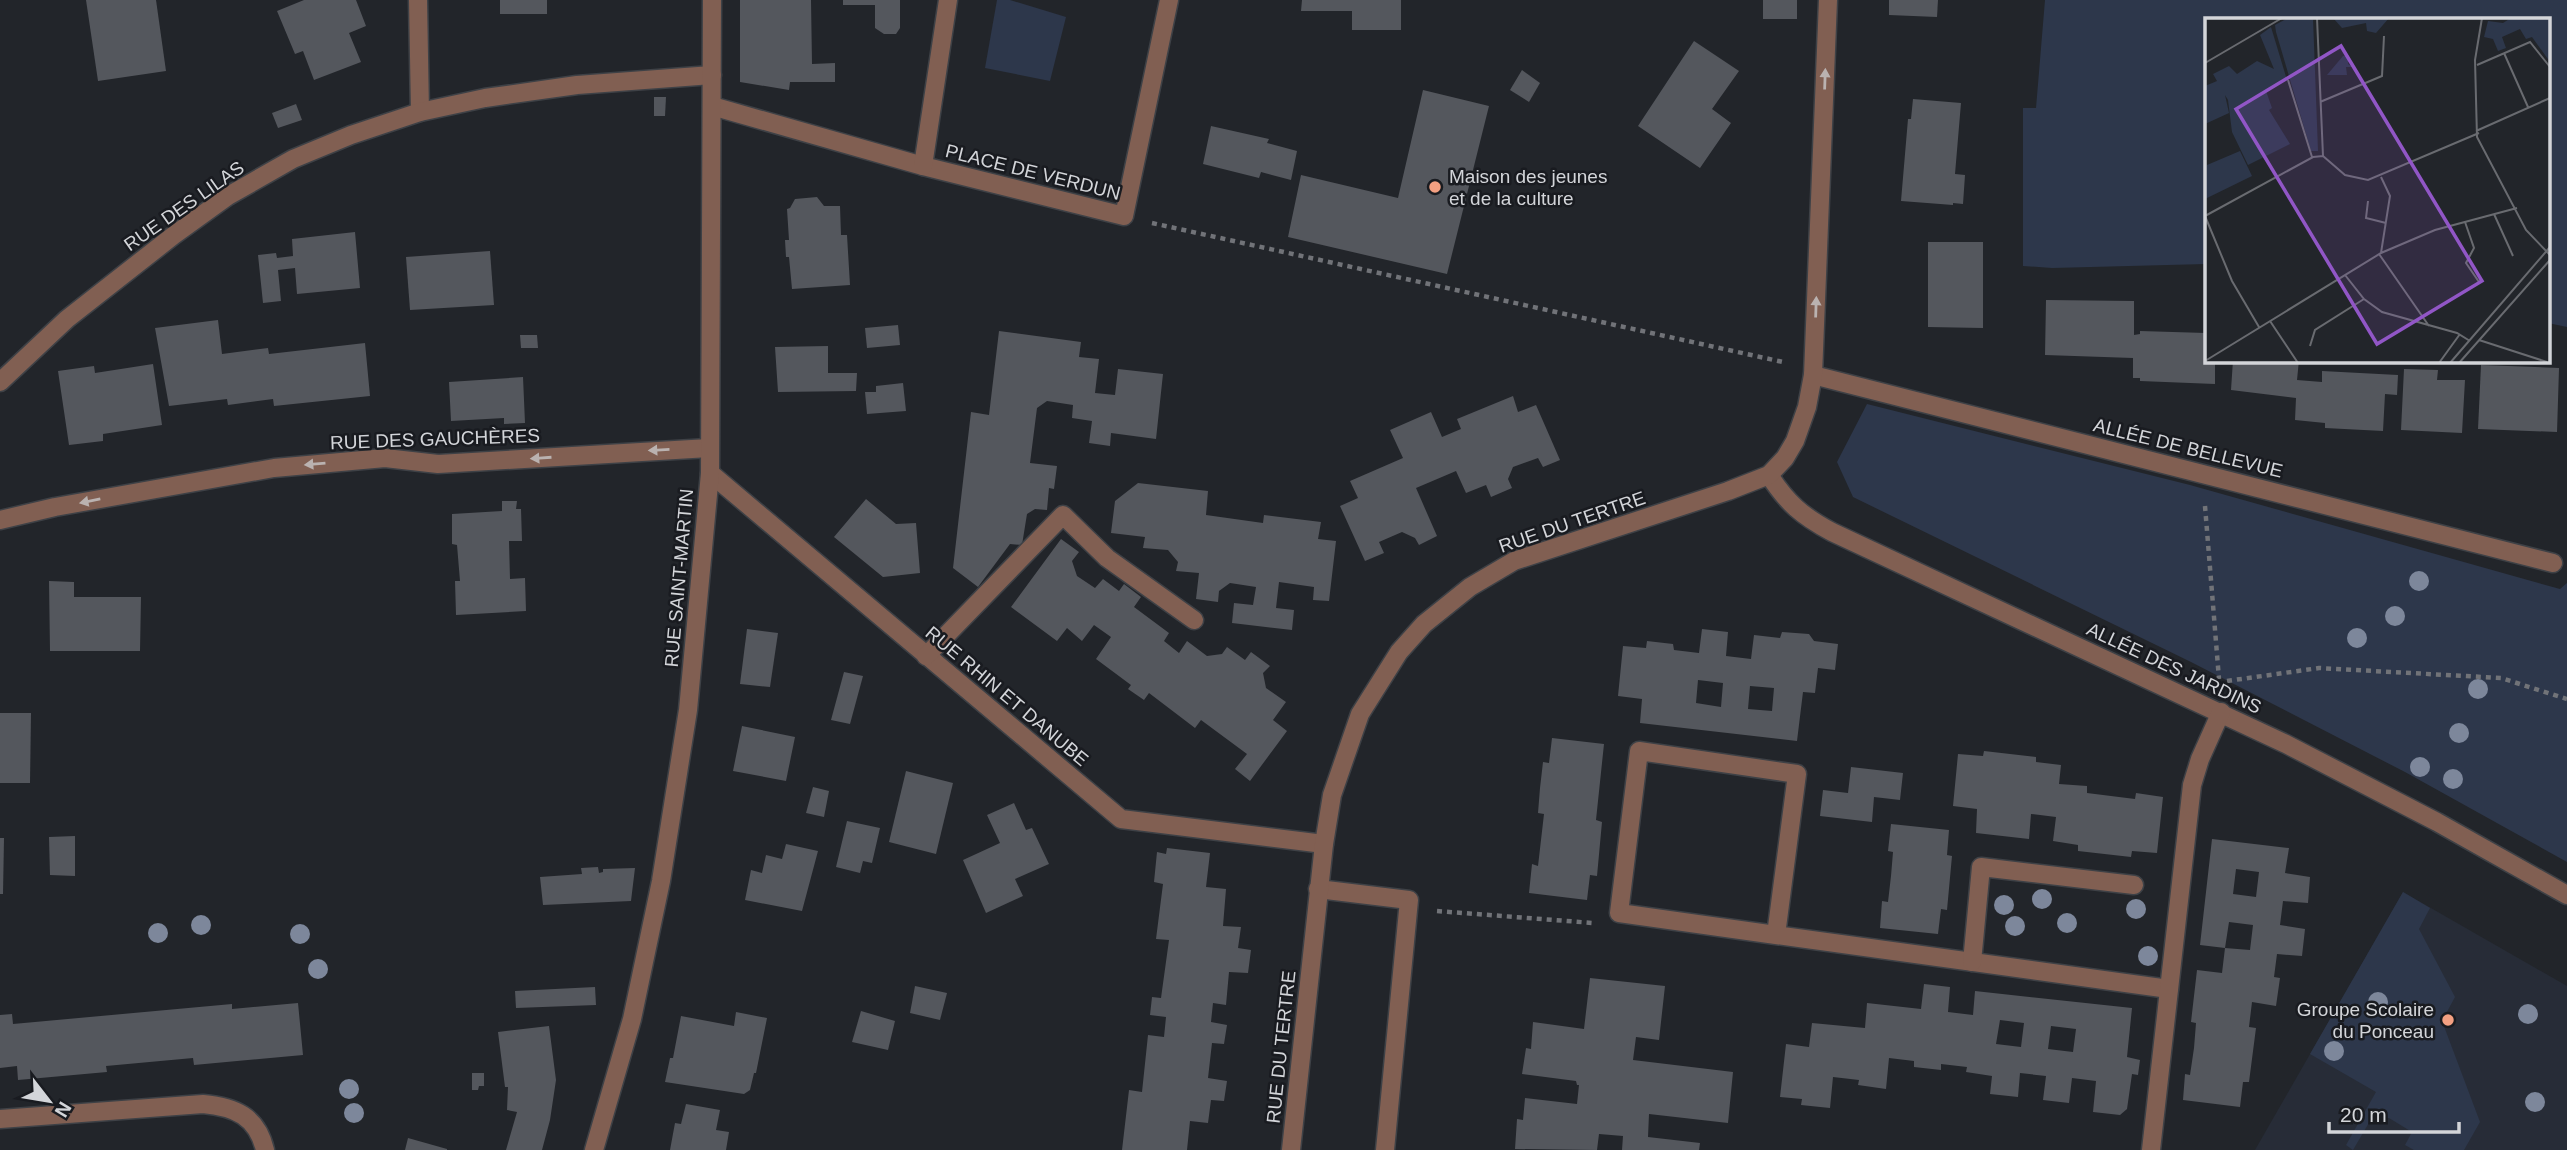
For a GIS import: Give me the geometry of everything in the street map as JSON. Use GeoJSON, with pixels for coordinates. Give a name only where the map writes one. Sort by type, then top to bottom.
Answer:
{"type":"FeatureCollection","features":[{"type":"Feature","properties":{"kind":"street"},"geometry":{"type":"LineString","coordinates":[[418,0],[421,112]]}},
{"type":"Feature","properties":{"kind":"street","name":"RUE SAINT-MARTIN"},"geometry":{"type":"LineString","coordinates":[[594,1150],[632,1019],[661,881],[688,710],[710,473],[712,0]]}},
{"type":"Feature","properties":{"kind":"street","name":"PLACE DE VERDUN"},"geometry":{"type":"LineString","coordinates":[[923,166],[948,0]]}},
{"type":"Feature","properties":{"kind":"street","name":"PLACE DE VERDUN"},"geometry":{"type":"LineString","coordinates":[[712,106],[923,166],[1124,216],[1169,0]]}},
{"type":"Feature","properties":{"kind":"street"},"geometry":{"type":"LineString","coordinates":[[1769,475],[1795,441],[1808,407],[1814,375],[1828,0]]}},
{"type":"Feature","properties":{"kind":"street","name":"RUE DES LILAS"},"geometry":{"type":"LineString","coordinates":[[0,382],[67,319],[228,196],[293,159],[351,135],[421,112],[485,98],[577,85],[712,75]]}},
{"type":"Feature","properties":{"kind":"street","name":"ALLÉE DE BELLEVUE"},"geometry":{"type":"LineString","coordinates":[[1814,375],[2553,563]]}},
{"type":"Feature","properties":{"kind":"street","name":"RUE DES GAUCHÈRES"},"geometry":{"type":"LineString","coordinates":[[0,520],[80,502],[274,468],[385,458],[438,464],[709,448]]}},
{"type":"Feature","properties":{"kind":"street","name":"RUE RHIN ET DANUBE"},"geometry":{"type":"LineString","coordinates":[[710,473],[1121,819],[1324,844]]}},
{"type":"Feature","properties":{"kind":"street","name":"ALLÉE DES JARDINS"},"geometry":{"type":"LineString","coordinates":[[1769,475],[1785,498],[1801,513],[1832,531],[2221,712],[2425,816],[2567,895]]}},
{"type":"Feature","properties":{"kind":"street","name":"RUE DU TERTRE"},"geometry":{"type":"LineString","coordinates":[[1291,1150],[1318,889],[1332,795],[1360,714],[1399,652],[1424,624],[1470,587],[1514,561],[1769,475]]}},
{"type":"Feature","properties":{"kind":"street"},"geometry":{"type":"LineString","coordinates":[[926,656],[1063,515],[1107,558],[1194,620]]}},
{"type":"Feature","properties":{"kind":"street"},"geometry":{"type":"LineString","coordinates":[[2151,1150],[2192,785],[2200,759],[2221,712]]}},
{"type":"Feature","properties":{"kind":"street"},"geometry":{"type":"LineString","coordinates":[[1776,935],[1797,774],[1639,751],[1619,913],[1776,935],[2169,989]]}},
{"type":"Feature","properties":{"kind":"street"},"geometry":{"type":"LineString","coordinates":[[1972,962],[1981,867],[2134,885]]}},
{"type":"Feature","properties":{"kind":"street"},"geometry":{"type":"LineString","coordinates":[[1318,889],[1409,900],[1385,1150]]}},
{"type":"Feature","properties":{"kind":"street"},"geometry":{"type":"LineString","coordinates":[[0,1119],[219,1105],[235,1111],[254,1125],[265,1150]]}},
{"type":"Feature","properties":{"kind":"path"},"geometry":{"type":"LineString","coordinates":[[1124,216],[1787,363],[1802,340],[1815,340]]}},
{"type":"Feature","properties":{"kind":"path"},"geometry":{"type":"LineString","coordinates":[[2202,474],[2219,682],[2319,668],[2501,678],[2567,699]]}},
{"type":"Feature","properties":{"kind":"path"},"geometry":{"type":"LineString","coordinates":[[1408,910],[1595,923],[1619,913]]}},
{"type":"Feature","properties":{"kind":"shaded area"},"geometry":{"type":"Polygon","coordinates":[[[997,0],[1010,0],[1066,17],[1050,81],[985,68],[997,0]]]}},
{"type":"Feature","properties":{"kind":"shaded area"},"geometry":{"type":"Polygon","coordinates":[[[2045,0],[2567,0],[2567,327],[2550,323],[2550,18],[2205,18],[2205,264],[2052,268],[2023,266],[2023,108],[2036,108],[2045,0]]]}},
{"type":"Feature","properties":{"kind":"shaded area"},"geometry":{"type":"Polygon","coordinates":[[[1867,404],[2190,485],[2560,589],[2567,583],[2567,862],[2405,772],[2191,662],[1853,497],[1837,462],[1867,404]]]}},
{"type":"Feature","properties":{"kind":"shaded area","name":"Groupe Scolaire du Ponceau"},"geometry":{"type":"Polygon","coordinates":[[[2403,892],[2567,986],[2567,1150],[2255,1150],[2403,892]]]}},
{"type":"Feature","properties":{"kind":"shaded area"},"geometry":{"type":"Polygon","coordinates":[[[2403,892],[2430,908],[2419,929],[2455,997],[2442,1021],[2480,1122],[2464,1150],[2414,1150],[2405,1145],[2412,1132],[2389,1118],[2370,1121],[2353,1150],[2346,1145],[2376,1092],[2310,1054],[2403,892]]]}},
{"type":"Feature","properties":{"kind":"building"},"geometry":{"type":"Polygon","coordinates":[[[86,0],[156,0],[166,71],[98,81],[86,0]]]}},
{"type":"Feature","properties":{"kind":"building"},"geometry":{"type":"Polygon","coordinates":[[[304,0],[356,0],[366,26],[349,33],[361,62],[314,80],[303,51],[295,54],[277,11],[304,0]]]}},
{"type":"Feature","properties":{"kind":"building"},"geometry":{"type":"Polygon","coordinates":[[[500,0],[547,0],[547,14],[500,14],[500,0]]]}},
{"type":"Feature","properties":{"kind":"building"},"geometry":{"type":"Polygon","coordinates":[[[740,0],[811,0],[812,64],[835,63],[835,82],[790,82],[789,90],[740,82],[740,0]]]}},
{"type":"Feature","properties":{"kind":"building"},"geometry":{"type":"Polygon","coordinates":[[[843,0],[900,0],[900,28],[896,34],[884,34],[875,28],[875,5],[843,5],[843,0]]]}},
{"type":"Feature","properties":{"kind":"building"},"geometry":{"type":"Polygon","coordinates":[[[1302,0],[1401,0],[1401,30],[1352,30],[1352,11],[1301,11],[1302,0]]]}},
{"type":"Feature","properties":{"kind":"building"},"geometry":{"type":"Polygon","coordinates":[[[1763,0],[1797,0],[1797,19],[1763,19],[1763,0]]]}},
{"type":"Feature","properties":{"kind":"building"},"geometry":{"type":"Polygon","coordinates":[[[1889,0],[1938,0],[1937,17],[1889,15],[1889,0]]]}},
{"type":"Feature","properties":{"kind":"building"},"geometry":{"type":"Polygon","coordinates":[[[1694,41],[1739,71],[1712,109],[1731,123],[1700,168],[1638,126],[1694,41]]]}},
{"type":"Feature","properties":{"kind":"building"},"geometry":{"type":"Polygon","coordinates":[[[1522,70],[1540,83],[1529,102],[1510,90],[1522,70]]]}},
{"type":"Feature","properties":{"kind":"building","name":"Maison des jeunes et de la culture"},"geometry":{"type":"Polygon","coordinates":[[[1423,90],[1489,106],[1447,274],[1288,237],[1301,175],[1398,198],[1423,90]]]}},
{"type":"Feature","properties":{"kind":"building"},"geometry":{"type":"Polygon","coordinates":[[[654,97],[666,97],[665,116],[654,116],[654,97]]]}},
{"type":"Feature","properties":{"kind":"building"},"geometry":{"type":"Polygon","coordinates":[[[1913,99],[1961,103],[1955,174],[1965,175],[1963,204],[1901,201],[1908,119],[1911,119],[1913,99]]]}},
{"type":"Feature","properties":{"kind":"building"},"geometry":{"type":"Polygon","coordinates":[[[296,104],[302,120],[278,128],[272,113],[296,104]]]}},
{"type":"Feature","properties":{"kind":"building"},"geometry":{"type":"Polygon","coordinates":[[[1211,126],[1269,139],[1267,143],[1297,151],[1291,180],[1261,172],[1259,178],[1203,164],[1211,126]]]}},
{"type":"Feature","properties":{"kind":"building"},"geometry":{"type":"Polygon","coordinates":[[[817,197],[824,206],[840,206],[841,235],[847,235],[850,285],[792,289],[789,257],[786,257],[785,240],[789,240],[787,209],[795,199],[817,197]]]}},
{"type":"Feature","properties":{"kind":"building"},"geometry":{"type":"Polygon","coordinates":[[[355,232],[360,288],[297,294],[295,268],[278,270],[281,301],[263,303],[258,255],[276,253],[277,258],[293,256],[292,239],[355,232]]]}},
{"type":"Feature","properties":{"kind":"building"},"geometry":{"type":"Polygon","coordinates":[[[1928,242],[1983,242],[1983,328],[1928,327],[1928,242]]]}},
{"type":"Feature","properties":{"kind":"building"},"geometry":{"type":"Polygon","coordinates":[[[490,251],[494,305],[410,310],[406,257],[490,251]]]}},
{"type":"Feature","properties":{"kind":"building"},"geometry":{"type":"Polygon","coordinates":[[[2046,300],[2134,301],[2134,335],[2140,334],[2140,331],[2205,333],[2205,362],[2215,362],[2215,384],[2140,381],[2140,378],[2133,378],[2133,358],[2045,355],[2046,300]]]}},
{"type":"Feature","properties":{"kind":"building"},"geometry":{"type":"Polygon","coordinates":[[[218,320],[222,354],[268,348],[269,354],[365,343],[370,396],[274,406],[273,399],[228,405],[227,399],[169,406],[155,328],[218,320]]]}},
{"type":"Feature","properties":{"kind":"building"},"geometry":{"type":"Polygon","coordinates":[[[898,325],[900,345],[867,348],[865,328],[898,325]]]}},
{"type":"Feature","properties":{"kind":"building"},"geometry":{"type":"Polygon","coordinates":[[[999,331],[1081,342],[1079,357],[1099,359],[1095,393],[1115,395],[1118,369],[1163,374],[1156,439],[1111,433],[1110,446],[1089,443],[1092,421],[1072,418],[1073,405],[1047,401],[1037,408],[1030,463],[1057,466],[1054,489],[1049,488],[1047,510],[1035,509],[1027,514],[1022,545],[1010,544],[978,587],[953,568],[971,412],[989,415],[999,331]]]}},
{"type":"Feature","properties":{"kind":"building"},"geometry":{"type":"Polygon","coordinates":[[[520,335],[537,335],[538,348],[521,348],[520,335]]]}},
{"type":"Feature","properties":{"kind":"building"},"geometry":{"type":"Polygon","coordinates":[[[828,346],[828,373],[857,373],[856,391],[778,392],[775,347],[828,346]]]}},
{"type":"Feature","properties":{"kind":"building"},"geometry":{"type":"Polygon","coordinates":[[[2233,362],[2299,362],[2297,380],[2322,382],[2322,371],[2398,375],[2397,395],[2385,394],[2383,431],[2325,428],[2325,423],[2295,420],[2296,398],[2231,390],[2233,362]]]}},
{"type":"Feature","properties":{"kind":"building"},"geometry":{"type":"Polygon","coordinates":[[[153,364],[162,425],[103,434],[103,441],[69,445],[58,371],[94,366],[95,373],[153,364]]]}},
{"type":"Feature","properties":{"kind":"building"},"geometry":{"type":"Polygon","coordinates":[[[2481,365],[2559,368],[2557,432],[2478,429],[2481,365]]]}},
{"type":"Feature","properties":{"kind":"building"},"geometry":{"type":"Polygon","coordinates":[[[2404,369],[2438,370],[2437,380],[2465,380],[2462,433],[2401,430],[2404,369]]]}},
{"type":"Feature","properties":{"kind":"building"},"geometry":{"type":"Polygon","coordinates":[[[523,377],[525,423],[504,424],[504,418],[451,421],[449,382],[523,377]]]}},
{"type":"Feature","properties":{"kind":"building"},"geometry":{"type":"Polygon","coordinates":[[[903,383],[906,411],[867,414],[865,392],[876,392],[876,386],[903,383]]]}},
{"type":"Feature","properties":{"kind":"building"},"geometry":{"type":"Polygon","coordinates":[[[1513,396],[1518,412],[1536,405],[1560,460],[1543,467],[1538,458],[1513,467],[1508,479],[1512,488],[1491,497],[1486,485],[1466,493],[1456,471],[1416,488],[1437,536],[1419,545],[1415,538],[1402,532],[1379,542],[1384,553],[1365,561],[1340,506],[1358,498],[1350,481],[1403,458],[1390,430],[1431,412],[1442,437],[1461,429],[1457,419],[1513,396]]]}},
{"type":"Feature","properties":{"kind":"building"},"geometry":{"type":"Polygon","coordinates":[[[1138,483],[1208,491],[1206,515],[1263,523],[1264,515],[1321,522],[1318,539],[1336,541],[1329,601],[1313,600],[1314,587],[1279,582],[1276,608],[1294,610],[1292,630],[1232,623],[1234,603],[1253,605],[1256,587],[1230,583],[1219,591],[1218,602],[1196,599],[1199,573],[1176,571],[1178,562],[1168,550],[1143,548],[1145,537],[1111,533],[1115,501],[1138,483]]]}},
{"type":"Feature","properties":{"kind":"building"},"geometry":{"type":"Polygon","coordinates":[[[866,499],[896,524],[916,523],[920,573],[883,577],[834,537],[866,499]]]}},
{"type":"Feature","properties":{"kind":"building"},"geometry":{"type":"Polygon","coordinates":[[[502,501],[517,501],[516,509],[521,509],[522,541],[509,541],[510,579],[525,578],[526,611],[456,615],[455,581],[460,581],[457,545],[452,544],[452,514],[502,511],[502,501]]]}},
{"type":"Feature","properties":{"kind":"building"},"geometry":{"type":"Polygon","coordinates":[[[1061,539],[1079,552],[1072,561],[1077,576],[1095,588],[1103,579],[1119,591],[1124,584],[1141,597],[1134,607],[1169,633],[1164,641],[1179,653],[1187,641],[1207,656],[1222,654],[1227,647],[1245,660],[1251,652],[1270,666],[1263,673],[1266,688],[1286,702],[1273,720],[1287,731],[1250,781],[1235,769],[1247,754],[1201,720],[1195,728],[1149,693],[1144,700],[1128,689],[1131,685],[1096,659],[1111,637],[1094,625],[1082,641],[1067,628],[1057,641],[1011,607],[1061,539]]]}},
{"type":"Feature","properties":{"kind":"building"},"geometry":{"type":"Polygon","coordinates":[[[49,581],[74,582],[74,597],[141,597],[140,651],[50,651],[49,581]]]}},
{"type":"Feature","properties":{"kind":"building"},"geometry":{"type":"Polygon","coordinates":[[[747,629],[778,633],[770,687],[740,684],[747,629]]]}},
{"type":"Feature","properties":{"kind":"building"},"geometry":{"type":"Polygon","coordinates":[[[1702,629],[1728,632],[1726,656],[1751,659],[1754,635],[1780,638],[1782,632],[1809,634],[1814,641],[1838,644],[1835,670],[1818,668],[1815,693],[1803,692],[1797,741],[1640,723],[1642,699],[1618,696],[1623,646],[1646,648],[1647,641],[1673,644],[1674,650],[1699,653],[1702,629]],[[1698,680],[1696,703],[1721,707],[1723,683],[1698,680]],[[1750,686],[1748,709],[1772,711],[1774,688],[1750,686]]]}},
{"type":"Feature","properties":{"kind":"building"},"geometry":{"type":"Polygon","coordinates":[[[844,672],[863,676],[850,724],[831,720],[844,672]]]}},
{"type":"Feature","properties":{"kind":"building"},"geometry":{"type":"Polygon","coordinates":[[[0,713],[31,713],[30,783],[0,783],[0,713]]]}},
{"type":"Feature","properties":{"kind":"building"},"geometry":{"type":"Polygon","coordinates":[[[742,726],[795,737],[786,781],[733,771],[742,726]]]}},
{"type":"Feature","properties":{"kind":"building"},"geometry":{"type":"Polygon","coordinates":[[[1552,738],[1604,744],[1596,820],[1602,822],[1597,876],[1590,875],[1587,900],[1529,893],[1532,864],[1538,866],[1544,814],[1538,813],[1543,762],[1549,763],[1552,738]]]}},
{"type":"Feature","properties":{"kind":"building"},"geometry":{"type":"Polygon","coordinates":[[[1984,751],[2036,757],[2036,762],[2061,765],[2059,784],[2087,786],[2087,793],[2135,799],[2136,793],[2163,797],[2157,853],[2132,851],[2131,857],[2078,851],[2078,845],[2053,841],[2056,817],[2031,814],[2029,839],[1976,833],[1977,809],[1953,806],[1958,754],[1983,756],[1984,751]]]}},
{"type":"Feature","properties":{"kind":"building"},"geometry":{"type":"Polygon","coordinates":[[[1851,767],[1903,773],[1900,800],[1874,797],[1872,822],[1820,816],[1823,790],[1848,793],[1851,767]]]}},
{"type":"Feature","properties":{"kind":"building"},"geometry":{"type":"Polygon","coordinates":[[[906,771],[953,783],[936,854],[889,842],[906,771]]]}},
{"type":"Feature","properties":{"kind":"building"},"geometry":{"type":"Polygon","coordinates":[[[813,787],[829,791],[824,817],[806,813],[813,787]]]}},
{"type":"Feature","properties":{"kind":"building"},"geometry":{"type":"Polygon","coordinates":[[[1014,803],[1026,830],[1032,828],[1049,864],[1015,879],[1023,896],[986,913],[963,860],[1000,843],[987,815],[1014,803]]]}},
{"type":"Feature","properties":{"kind":"building"},"geometry":{"type":"Polygon","coordinates":[[[847,821],[880,828],[872,863],[863,861],[860,873],[836,867],[847,821]]]}},
{"type":"Feature","properties":{"kind":"building"},"geometry":{"type":"Polygon","coordinates":[[[1891,824],[1949,830],[1947,855],[1952,856],[1947,910],[1941,909],[1938,934],[1880,928],[1882,901],[1888,902],[1891,876],[1893,852],[1888,851],[1891,824]]]}},
{"type":"Feature","properties":{"kind":"building"},"geometry":{"type":"Polygon","coordinates":[[[75,836],[75,876],[50,875],[49,837],[75,836]]]}},
{"type":"Feature","properties":{"kind":"building"},"geometry":{"type":"Polygon","coordinates":[[[0,838],[4,838],[3,894],[0,894],[0,838]]]}},
{"type":"Feature","properties":{"kind":"building"},"geometry":{"type":"Polygon","coordinates":[[[2212,839],[2289,848],[2285,873],[2310,877],[2308,903],[2283,901],[2280,925],[2305,929],[2302,956],[2277,954],[2274,977],[2280,978],[2276,1006],[2252,1002],[2249,1027],[2256,1028],[2249,1082],[2243,1082],[2240,1107],[2183,1100],[2185,1074],[2190,1075],[2194,1048],[2196,1023],[2191,1022],[2197,970],[2222,973],[2225,948],[2200,945],[2212,839]],[[2236,869],[2233,894],[2256,897],[2259,872],[2236,869]],[[2229,922],[2225,948],[2250,950],[2253,925],[2229,922]]]}},
{"type":"Feature","properties":{"kind":"building"},"geometry":{"type":"Polygon","coordinates":[[[786,844],[818,851],[802,911],[745,900],[751,870],[762,873],[766,855],[782,859],[786,844]]]}},
{"type":"Feature","properties":{"kind":"building"},"geometry":{"type":"Polygon","coordinates":[[[1167,848],[1210,853],[1206,887],[1226,889],[1223,926],[1241,927],[1238,948],[1251,950],[1248,973],[1229,972],[1226,1005],[1213,1003],[1211,1022],[1227,1025],[1224,1044],[1212,1043],[1208,1078],[1227,1081],[1224,1101],[1211,1100],[1208,1123],[1190,1121],[1187,1150],[1122,1150],[1129,1090],[1142,1092],[1148,1035],[1164,1037],[1166,1017],[1150,1015],[1152,997],[1161,998],[1169,940],[1156,939],[1163,884],[1154,882],[1157,852],[1166,854],[1167,848]]]}},
{"type":"Feature","properties":{"kind":"building"},"geometry":{"type":"Polygon","coordinates":[[[598,867],[599,873],[603,872],[603,869],[635,868],[631,901],[543,905],[540,877],[582,874],[581,868],[598,867]]]}},
{"type":"Feature","properties":{"kind":"building"},"geometry":{"type":"Polygon","coordinates":[[[1590,978],[1665,986],[1659,1040],[1636,1037],[1633,1060],[1733,1072],[1728,1123],[1649,1114],[1648,1137],[1700,1143],[1699,1150],[1622,1150],[1623,1136],[1599,1134],[1597,1150],[1515,1149],[1517,1119],[1523,1120],[1525,1098],[1577,1104],[1579,1085],[1576,1081],[1522,1074],[1526,1048],[1531,1049],[1533,1022],[1584,1029],[1590,978]]]}},
{"type":"Feature","properties":{"kind":"building"},"geometry":{"type":"Polygon","coordinates":[[[1924,984],[1950,987],[1948,1012],[1973,1015],[1975,991],[2132,1008],[2127,1057],[2140,1060],[2138,1075],[2132,1074],[2127,1109],[2120,1115],[2093,1112],[2096,1081],[2072,1078],[2069,1103],[2043,1100],[2046,1076],[2020,1073],[2018,1097],[1990,1094],[1992,1076],[1966,1072],[1967,1067],[1941,1064],[1941,1070],[1914,1067],[1914,1061],[1889,1058],[1886,1089],[1858,1085],[1859,1080],[1833,1077],[1830,1108],[1801,1105],[1802,1099],[1780,1097],[1786,1044],[1809,1047],[1812,1023],[1865,1028],[1867,1003],[1921,1009],[1924,984]],[[2000,1020],[1996,1044],[2021,1047],[2024,1023],[2000,1020]],[[2051,1026],[2048,1049],[2073,1052],[2076,1029],[2051,1026]]]}},
{"type":"Feature","properties":{"kind":"building"},"geometry":{"type":"Polygon","coordinates":[[[915,986],[947,993],[940,1020],[910,1013],[915,986]]]}},
{"type":"Feature","properties":{"kind":"building"},"geometry":{"type":"Polygon","coordinates":[[[595,987],[596,1005],[516,1008],[515,991],[595,987]]]}},
{"type":"Feature","properties":{"kind":"building"},"geometry":{"type":"Polygon","coordinates":[[[298,1003],[303,1055],[194,1065],[193,1058],[106,1066],[107,1072],[18,1080],[17,1066],[0,1068],[0,1015],[12,1014],[13,1024],[232,1004],[232,1009],[298,1003]]]}},
{"type":"Feature","properties":{"kind":"building"},"geometry":{"type":"Polygon","coordinates":[[[861,1011],[895,1021],[888,1050],[852,1042],[861,1011]]]}},
{"type":"Feature","properties":{"kind":"building"},"geometry":{"type":"Polygon","coordinates":[[[736,1012],[767,1018],[750,1090],[744,1094],[665,1082],[670,1058],[673,1058],[681,1016],[734,1026],[736,1012]]]}},
{"type":"Feature","properties":{"kind":"building"},"geometry":{"type":"Polygon","coordinates":[[[549,1026],[556,1080],[542,1150],[506,1150],[517,1112],[507,1110],[508,1087],[505,1087],[498,1032],[549,1026]]]}},
{"type":"Feature","properties":{"kind":"building"},"geometry":{"type":"Polygon","coordinates":[[[472,1073],[484,1073],[484,1086],[479,1086],[478,1090],[472,1090],[472,1073]]]}},
{"type":"Feature","properties":{"kind":"building"},"geometry":{"type":"Polygon","coordinates":[[[686,1104],[720,1110],[716,1130],[729,1132],[726,1150],[670,1150],[675,1123],[681,1124],[686,1104]]]}},
{"type":"Feature","properties":{"kind":"building"},"geometry":{"type":"Polygon","coordinates":[[[408,1138],[447,1149],[447,1150],[405,1150],[408,1138]]]}},
{"type":"Feature","properties":{"kind":"place","name":"Maison des jeunes et de la culture"},"geometry":{"type":"Point","coordinates":[1435,187]}},
{"type":"Feature","properties":{"kind":"place","name":"Groupe Scolaire du Ponceau"},"geometry":{"type":"Point","coordinates":[2448,1020]}}]}
